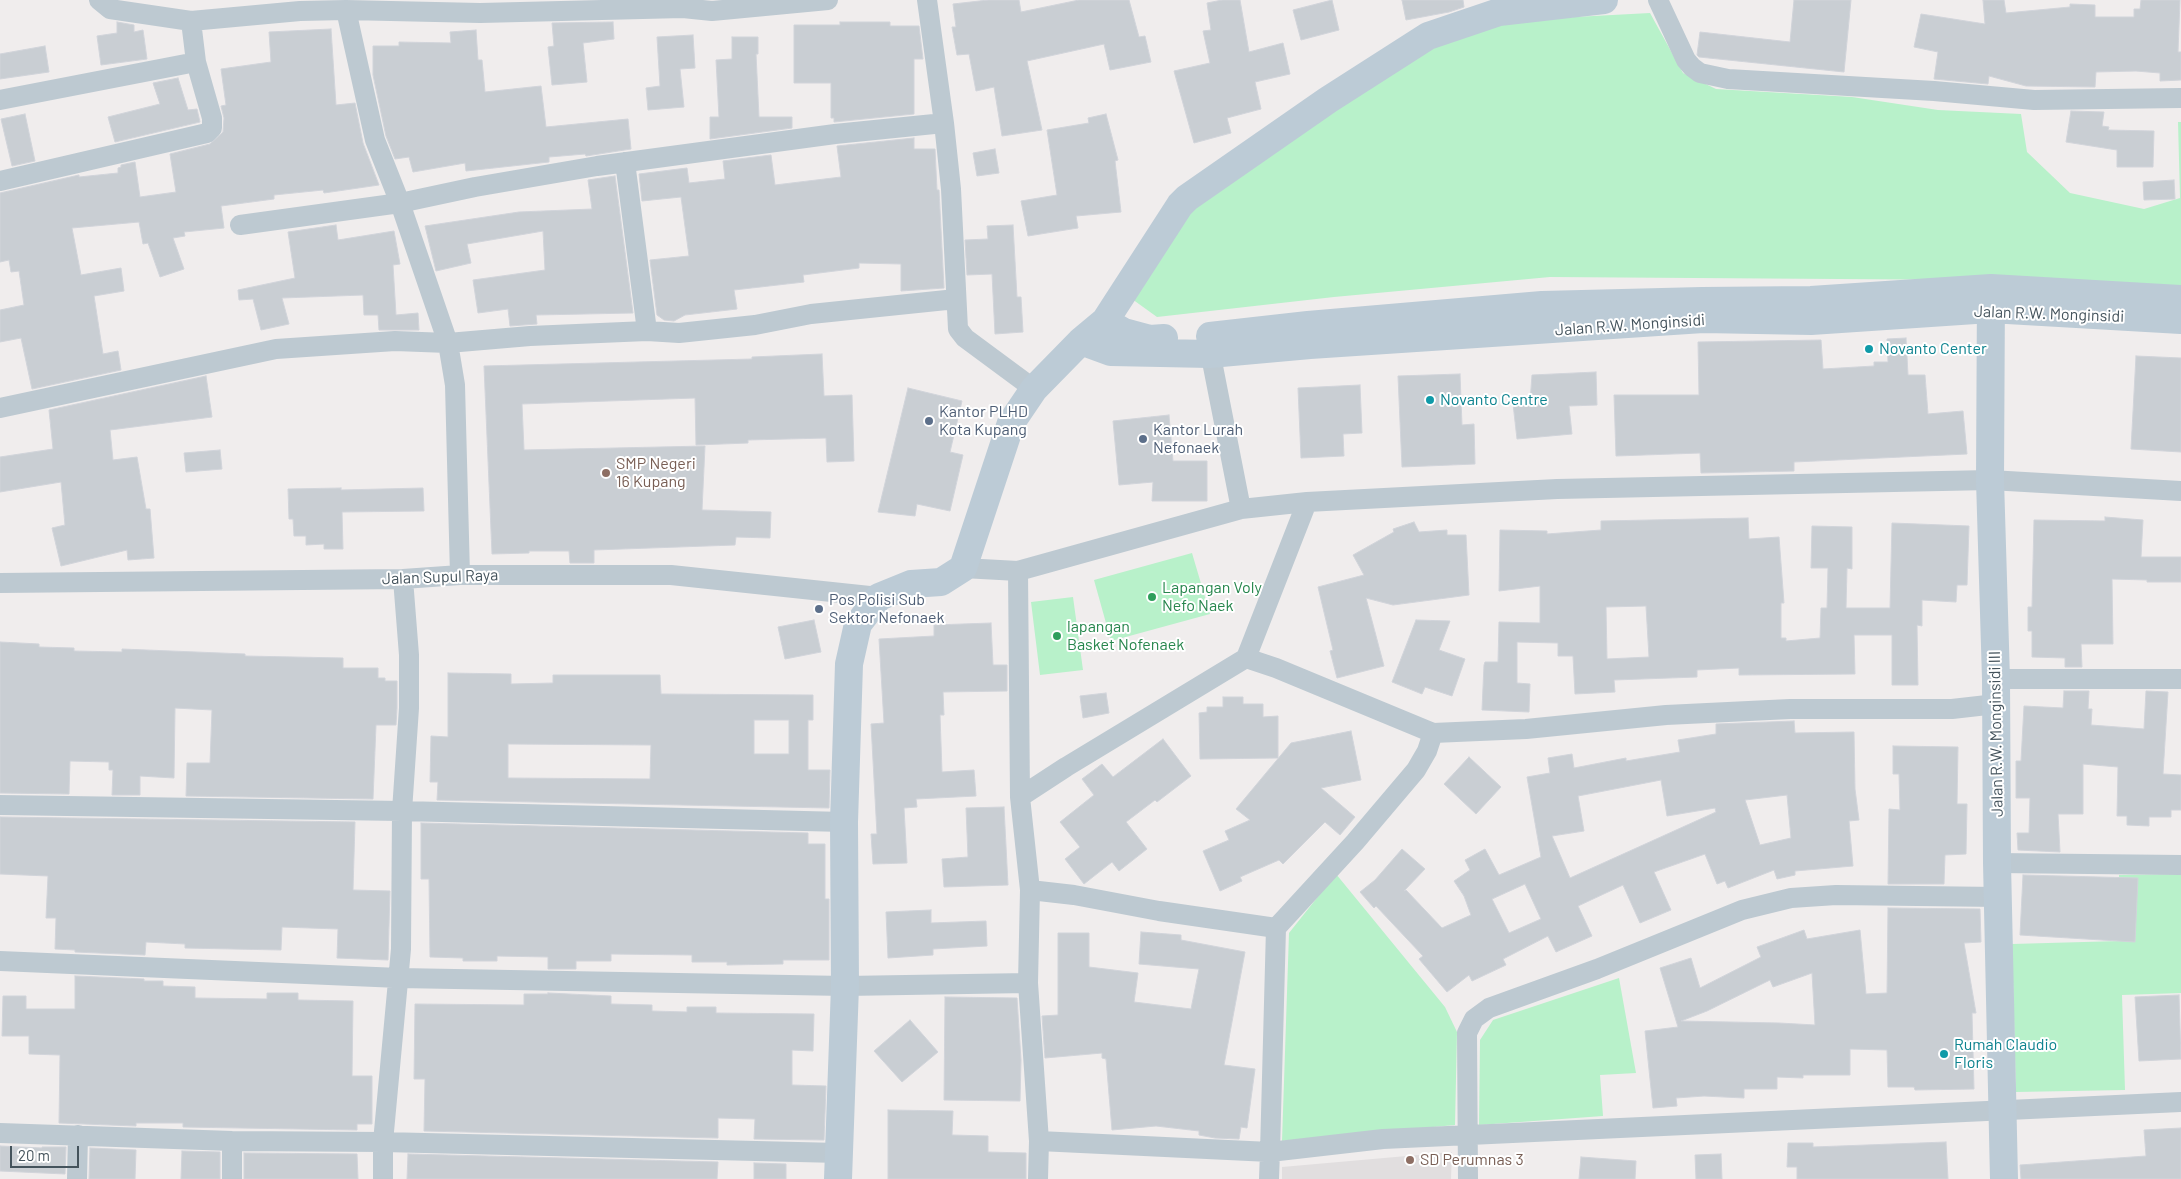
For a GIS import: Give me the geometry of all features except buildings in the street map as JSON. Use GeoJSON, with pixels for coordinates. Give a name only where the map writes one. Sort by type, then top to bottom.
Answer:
{"type":"FeatureCollection","features":[{"type":"Feature","properties":{"kind":"street"},"geometry":{"type":"LineString","coordinates":[[99,0],[110,9],[191,20],[299,5],[346,10],[480,13],[598,5],[712,11],[828,0]]}},
{"type":"Feature","properties":{"kind":"street"},"geometry":{"type":"LineString","coordinates":[[927,0],[944,123],[950,189],[958,329],[965,338],[1034,389]]}},
{"type":"Feature","properties":{"kind":"street"},"geometry":{"type":"LineString","coordinates":[[963,568],[1011,423],[1034,389],[1081,340],[1105,321],[1180,205],[1187,198],[1409,46],[1428,36],[1499,12],[1604,0]]}},
{"type":"Feature","properties":{"kind":"street"},"geometry":{"type":"LineString","coordinates":[[1658,0],[1686,60],[1692,67],[1700,73],[1728,79],[1934,91],[2034,100],[2181,98]]}},
{"type":"Feature","properties":{"kind":"street"},"geometry":{"type":"LineString","coordinates":[[346,10],[375,140],[400,203],[448,343],[455,385],[460,575]]}},
{"type":"Feature","properties":{"kind":"street"},"geometry":{"type":"LineString","coordinates":[[0,181],[207,133],[212,128],[212,118],[196,62],[191,20]]}},
{"type":"Feature","properties":{"kind":"street"},"geometry":{"type":"LineString","coordinates":[[0,100],[196,62]]}},
{"type":"Feature","properties":{"kind":"street"},"geometry":{"type":"LineString","coordinates":[[240,225],[400,203],[475,187],[625,162],[834,134],[944,123]]}},
{"type":"Feature","properties":{"kind":"street"},"geometry":{"type":"LineString","coordinates":[[625,162],[647,331]]}},
{"type":"Feature","properties":{"kind":"street","name":"Jalan R.W. Monginsidi"},"geometry":{"type":"LineString","coordinates":[[1991,299],[2181,320]]}},
{"type":"Feature","properties":{"kind":"street","name":"Jalan R.W. Monginsidi III"},"geometry":{"type":"LineString","coordinates":[[1991,299],[1990,480],[1996,691],[1997,863],[2004,1179]]}},
{"type":"Feature","properties":{"kind":"street","name":"Jalan R.W. Monginsidi"},"geometry":{"type":"LineString","coordinates":[[1081,340],[1111,352],[1208,345],[1308,325],[1542,305],[1702,310],[1811,300],[2181,299]]}},
{"type":"Feature","properties":{"kind":"street"},"geometry":{"type":"LineString","coordinates":[[0,408],[276,349],[394,341],[448,343],[530,336],[647,331],[679,333],[756,325],[811,314],[956,300]]}},
{"type":"Feature","properties":{"kind":"street","name":"Jalan R.W. Monginsidi"},"geometry":{"type":"LineString","coordinates":[[1105,321],[1124,332],[1150,339],[1208,345]]}},
{"type":"Feature","properties":{"kind":"street"},"geometry":{"type":"LineString","coordinates":[[1208,345],[1241,509]]}},
{"type":"Feature","properties":{"kind":"street"},"geometry":{"type":"LineString","coordinates":[[0,1134],[232,1141],[383,1142],[839,1166],[845,986],[844,822],[849,664],[858,624],[879,597],[911,584],[941,582],[963,568],[1018,571],[1241,509],[1307,502],[1557,489],[1990,480],[2181,491]]}},
{"type":"Feature","properties":{"kind":"street"},"geometry":{"type":"LineString","coordinates":[[1020,797],[1246,658],[1307,502]]}},
{"type":"Feature","properties":{"kind":"street"},"geometry":{"type":"LineString","coordinates":[[1018,571],[1020,797],[1027,848],[1030,890],[1028,983],[1039,1141],[1038,1179]]}},
{"type":"Feature","properties":{"kind":"street","name":"Jalan Supul Raya"},"geometry":{"type":"LineString","coordinates":[[0,583],[403,579],[460,575],[671,575],[879,597]]}},
{"type":"Feature","properties":{"kind":"street"},"geometry":{"type":"LineString","coordinates":[[383,1179],[383,1142],[399,978],[402,811],[409,700],[409,655],[403,579]]}},
{"type":"Feature","properties":{"kind":"street"},"geometry":{"type":"LineString","coordinates":[[1246,658],[1276,668],[1433,733],[1526,729],[1666,716],[1790,709],[1952,709],[1996,691],[2181,679]]}},
{"type":"Feature","properties":{"kind":"street"},"geometry":{"type":"LineString","coordinates":[[1269,1179],[1276,928],[1355,842],[1416,770],[1427,751],[1433,733]]}},
{"type":"Feature","properties":{"kind":"street"},"geometry":{"type":"LineString","coordinates":[[0,805],[402,811],[844,822]]}},
{"type":"Feature","properties":{"kind":"street"},"geometry":{"type":"LineString","coordinates":[[1997,863],[2181,865]]}},
{"type":"Feature","properties":{"kind":"street"},"geometry":{"type":"LineString","coordinates":[[1030,890],[1074,895],[1160,911],[1276,928]]}},
{"type":"Feature","properties":{"kind":"street"},"geometry":{"type":"LineString","coordinates":[[1468,1179],[1467,1033],[1474,1020],[1489,1008],[1598,969],[1742,910],[1790,898],[1836,895],[1999,897]]}},
{"type":"Feature","properties":{"kind":"street"},"geometry":{"type":"LineString","coordinates":[[0,961],[399,978],[845,986],[1028,983]]}},
{"type":"Feature","properties":{"kind":"street"},"geometry":{"type":"LineString","coordinates":[[1039,1141],[1270,1152],[1383,1139],[2181,1102]]}},
{"type":"Feature","properties":{"kind":"street"},"geometry":{"type":"LineString","coordinates":[[77,1179],[78,1135]]}},
{"type":"Feature","properties":{"kind":"street"},"geometry":{"type":"LineString","coordinates":[[232,1141],[232,1179]]}},
{"type":"Feature","properties":{"kind":"shaded area","name":"SD Perumnas 3"},"geometry":{"type":"Polygon","coordinates":[[[1452,1152],[1451,1179],[1282,1179],[1282,1167],[1452,1152]]]}},
{"type":"Feature","properties":{"kind":"green space"},"geometry":{"type":"Polygon","coordinates":[[[1650,13],[1683,73],[1716,89],[1852,97],[1938,110],[2021,114],[2027,152],[2070,193],[2144,209],[2180,198],[2178,122],[2181,122],[2181,288],[1983,280],[1550,277],[1334,297],[1157,317],[1132,299],[1188,200],[1407,55],[1499,21],[1650,13]]]}},
{"type":"Feature","properties":{"kind":"green space","name":"Lapangan Voly Nefo Naek"},"geometry":{"type":"Polygon","coordinates":[[[1192,553],[1210,614],[1111,641],[1094,580],[1192,553]]]}},
{"type":"Feature","properties":{"kind":"green space","name":"lapangan Basket Nofenaek"},"geometry":{"type":"Polygon","coordinates":[[[1073,597],[1083,670],[1040,675],[1031,602],[1073,597]]]}},
{"type":"Feature","properties":{"kind":"green space"},"geometry":{"type":"Polygon","coordinates":[[[1336,874],[1445,1007],[1457,1032],[1455,1125],[1282,1141],[1289,933],[1336,874]]]}},
{"type":"Feature","properties":{"kind":"green space"},"geometry":{"type":"Polygon","coordinates":[[[2181,874],[2181,993],[2122,995],[2125,1090],[2016,1092],[2012,944],[2120,941],[2119,875],[2181,874]]]}},
{"type":"Feature","properties":{"kind":"green space"},"geometry":{"type":"Polygon","coordinates":[[[1619,978],[1636,1073],[1600,1075],[1603,1116],[1479,1125],[1480,1040],[1493,1020],[1619,978]]]}},
{"type":"Feature","properties":{"kind":"place","name":"Novanto Center"},"geometry":{"type":"Point","coordinates":[1869,349]}},
{"type":"Feature","properties":{"kind":"place","name":"Novanto Centre"},"geometry":{"type":"Point","coordinates":[1430,400]}},
{"type":"Feature","properties":{"kind":"place","name":"Kantor PLHD Kota Kupang"},"geometry":{"type":"Point","coordinates":[929,421]}},
{"type":"Feature","properties":{"kind":"place","name":"Kantor Lurah Nefonaek"},"geometry":{"type":"Point","coordinates":[1143,439]}},
{"type":"Feature","properties":{"kind":"place","name":"SMP Negeri 16 Kupang"},"geometry":{"type":"Point","coordinates":[606,473]}},
{"type":"Feature","properties":{"kind":"place","name":"Lapangan Voly Nefo Naek"},"geometry":{"type":"Point","coordinates":[1152,597]}},
{"type":"Feature","properties":{"kind":"place","name":"Pos Polisi Sub Sektor Nefonaek"},"geometry":{"type":"Point","coordinates":[819,609]}},
{"type":"Feature","properties":{"kind":"place","name":"lapangan Basket Nofenaek"},"geometry":{"type":"Point","coordinates":[1057,636]}},
{"type":"Feature","properties":{"kind":"place","name":"Rumah Claudio Floris"},"geometry":{"type":"Point","coordinates":[1944,1054]}},
{"type":"Feature","properties":{"kind":"place","name":"SD Perumnas 3"},"geometry":{"type":"Point","coordinates":[1410,1160]}}]}
